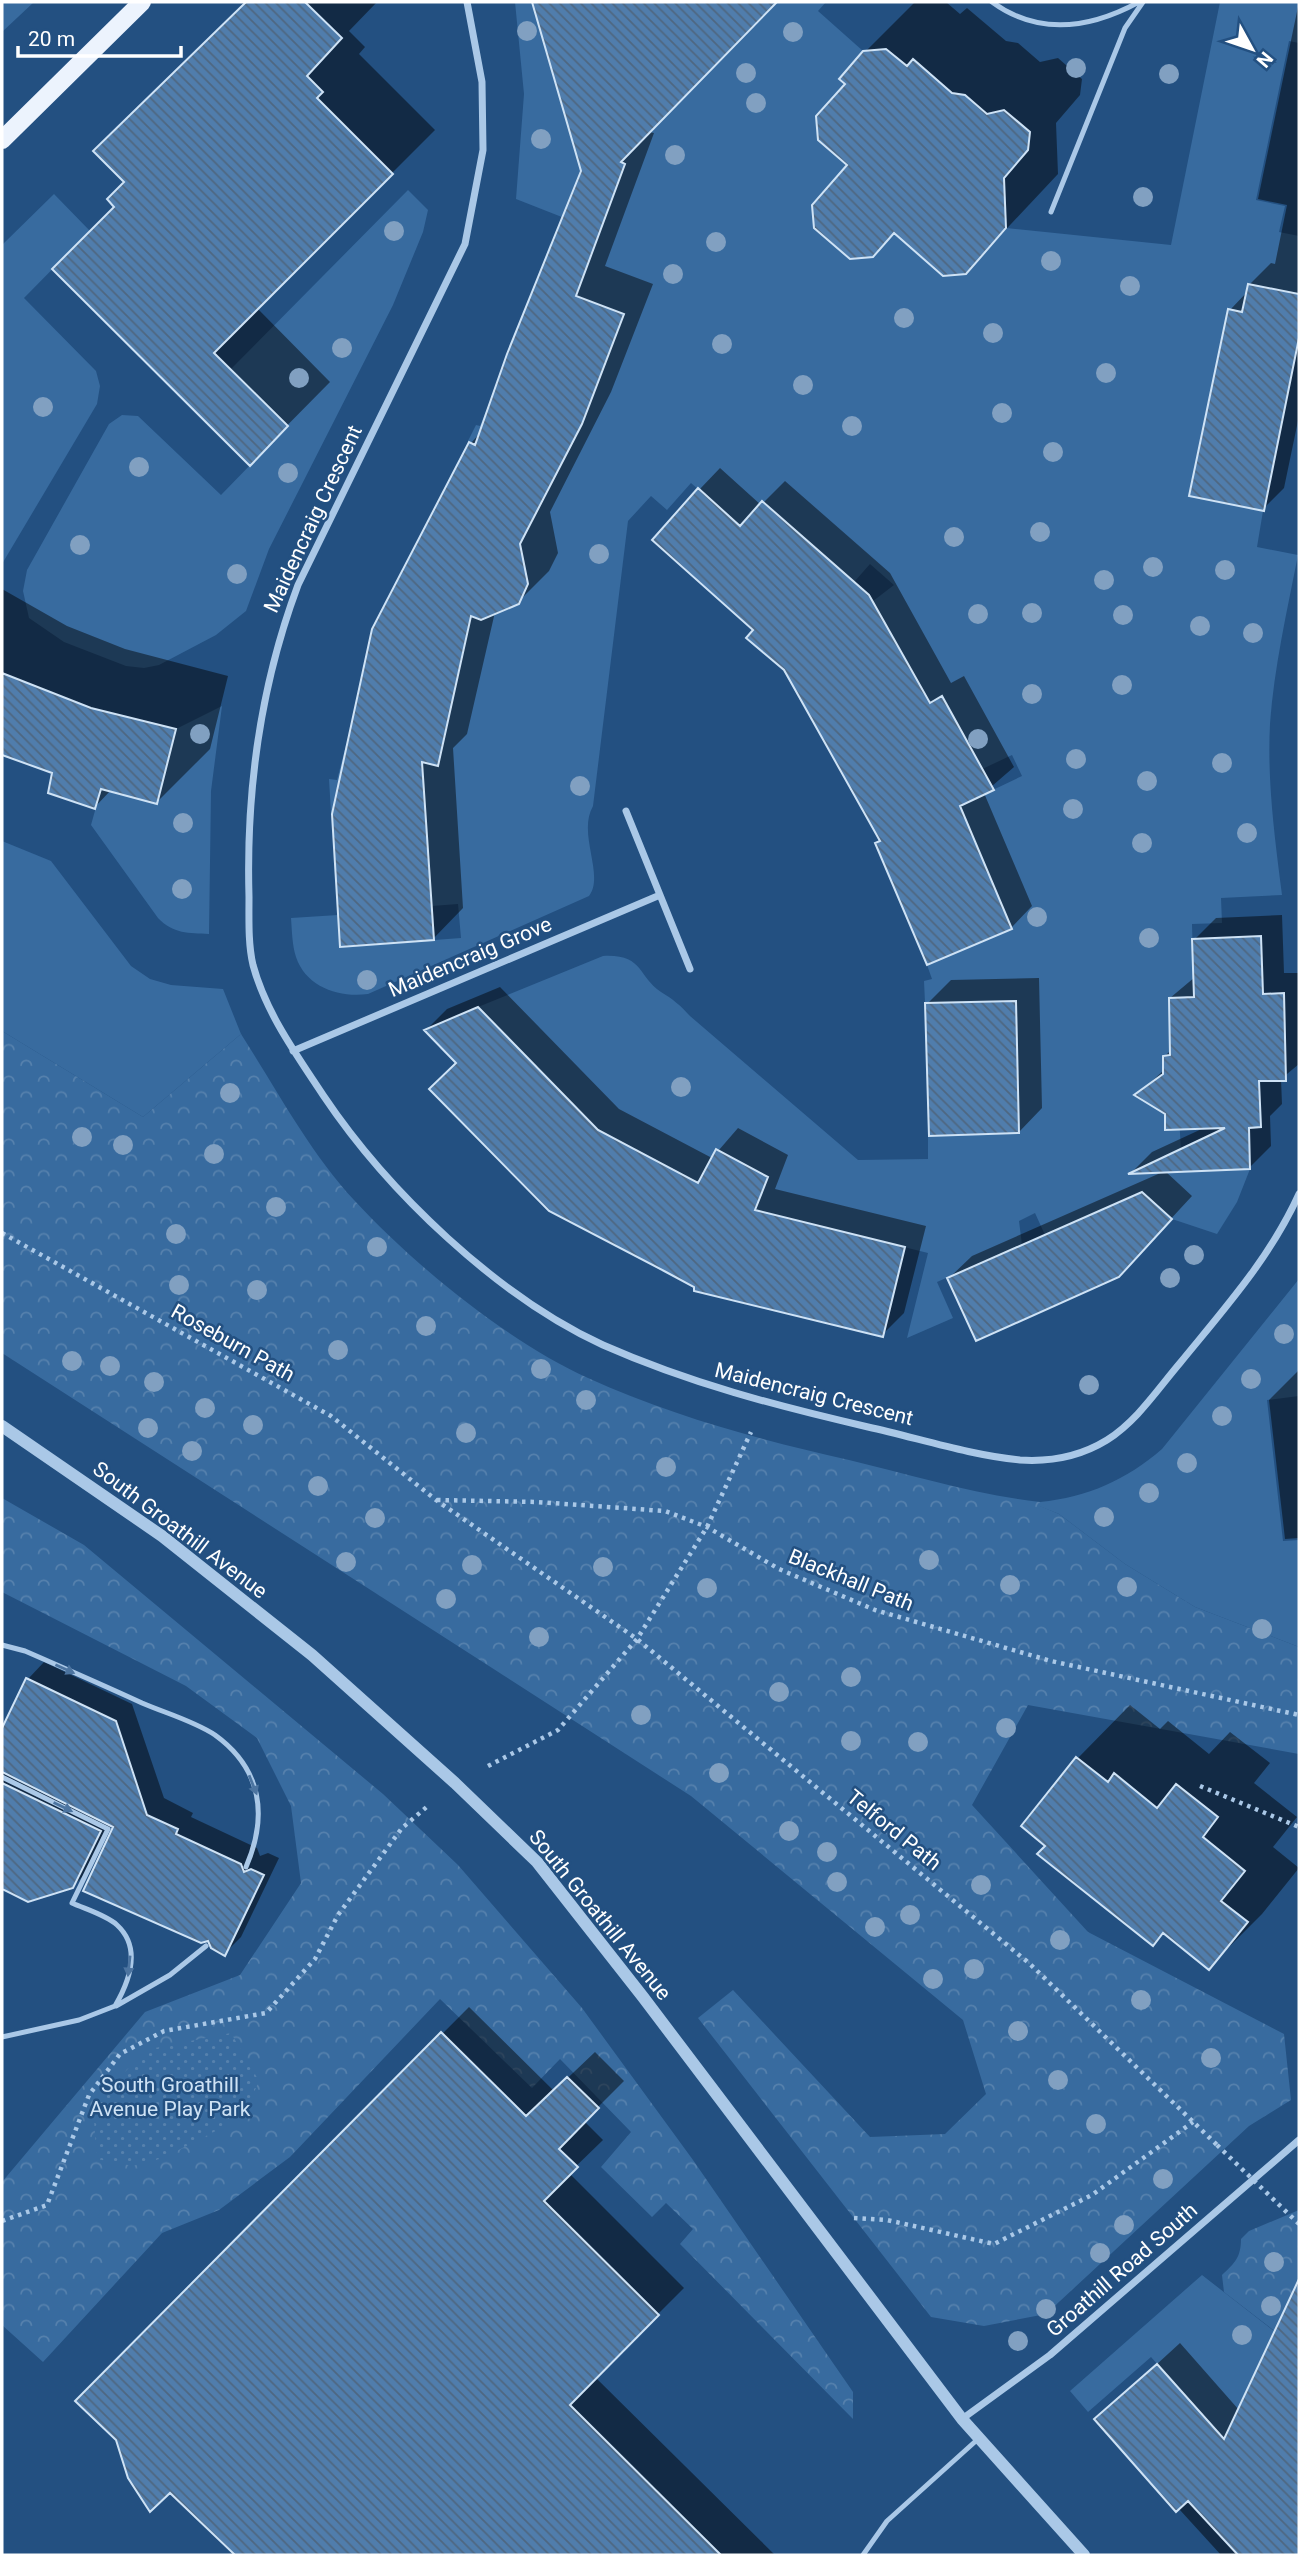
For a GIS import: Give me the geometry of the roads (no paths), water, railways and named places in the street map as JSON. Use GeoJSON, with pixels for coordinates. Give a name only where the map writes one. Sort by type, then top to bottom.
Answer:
{"type":"FeatureCollection","features":[{"type":"Feature","properties":{"kind":"main road"},"geometry":{"type":"LineString","coordinates":[[2,140],[142,2]]}},
{"type":"Feature","properties":{"kind":"street","name":"Maidencraig Crescent"},"geometry":{"type":"LineString","coordinates":[[467,2],[482,82],[483,150],[464,244],[298,584],[283,625],[264,707],[252,795],[248,877],[252,962],[270,1011],[293,1051],[349,1134],[382,1175],[462,1250],[553,1318],[603,1344],[682,1377],[764,1403],[1004,1459],[1039,1461],[1082,1452],[1105,1441],[1132,1420],[1255,1272],[1274,1243],[1299,1194]]}},
{"type":"Feature","properties":{"kind":"street"},"geometry":{"type":"LineString","coordinates":[[626,811],[690,969]]}},
{"type":"Feature","properties":{"kind":"street","name":"Maidencraig Grove"},"geometry":{"type":"LineString","coordinates":[[293,1051],[660,895]]}},
{"type":"Feature","properties":{"kind":"street","name":"South Groathill Avenue"},"geometry":{"type":"LineString","coordinates":[[2,1426],[162,1536],[312,1655],[455,1783],[537,1862],[962,2419],[1084,2555]]}},
{"type":"Feature","properties":{"kind":"street","name":"Groathill Road South"},"geometry":{"type":"LineString","coordinates":[[962,2419],[1050,2355],[1299,2140]]}},
{"type":"Feature","properties":{"kind":"lane"},"geometry":{"type":"LineString","coordinates":[[992,2],[1031,21],[1062,26],[1107,19],[1141,2]]}},
{"type":"Feature","properties":{"kind":"lane"},"geometry":{"type":"LineString","coordinates":[[1051,212],[1125,28],[1141,2]]}},
{"type":"Feature","properties":{"kind":"lane"},"geometry":{"type":"LineString","coordinates":[[2,1645],[25,1651],[214,1734],[242,1759],[257,1792],[260,1817],[256,1843],[246,1867]]}},
{"type":"Feature","properties":{"kind":"lane"},"geometry":{"type":"LineString","coordinates":[[2,1777],[108,1829],[72,1903],[116,1924],[125,1936],[132,1966],[115,2006]]}},
{"type":"Feature","properties":{"kind":"lane"},"geometry":{"type":"LineString","coordinates":[[2,2037],[79,2020],[115,2006],[170,1975],[206,1946]]}},
{"type":"Feature","properties":{"kind":"lane"},"geometry":{"type":"LineString","coordinates":[[863,2555],[887,2521],[979,2438]]}},
{"type":"Feature","properties":{"kind":"park label","name":"South Groathill Avenue Play Park"},"geometry":{"type":"Point","coordinates":[170,2097]}}]}
